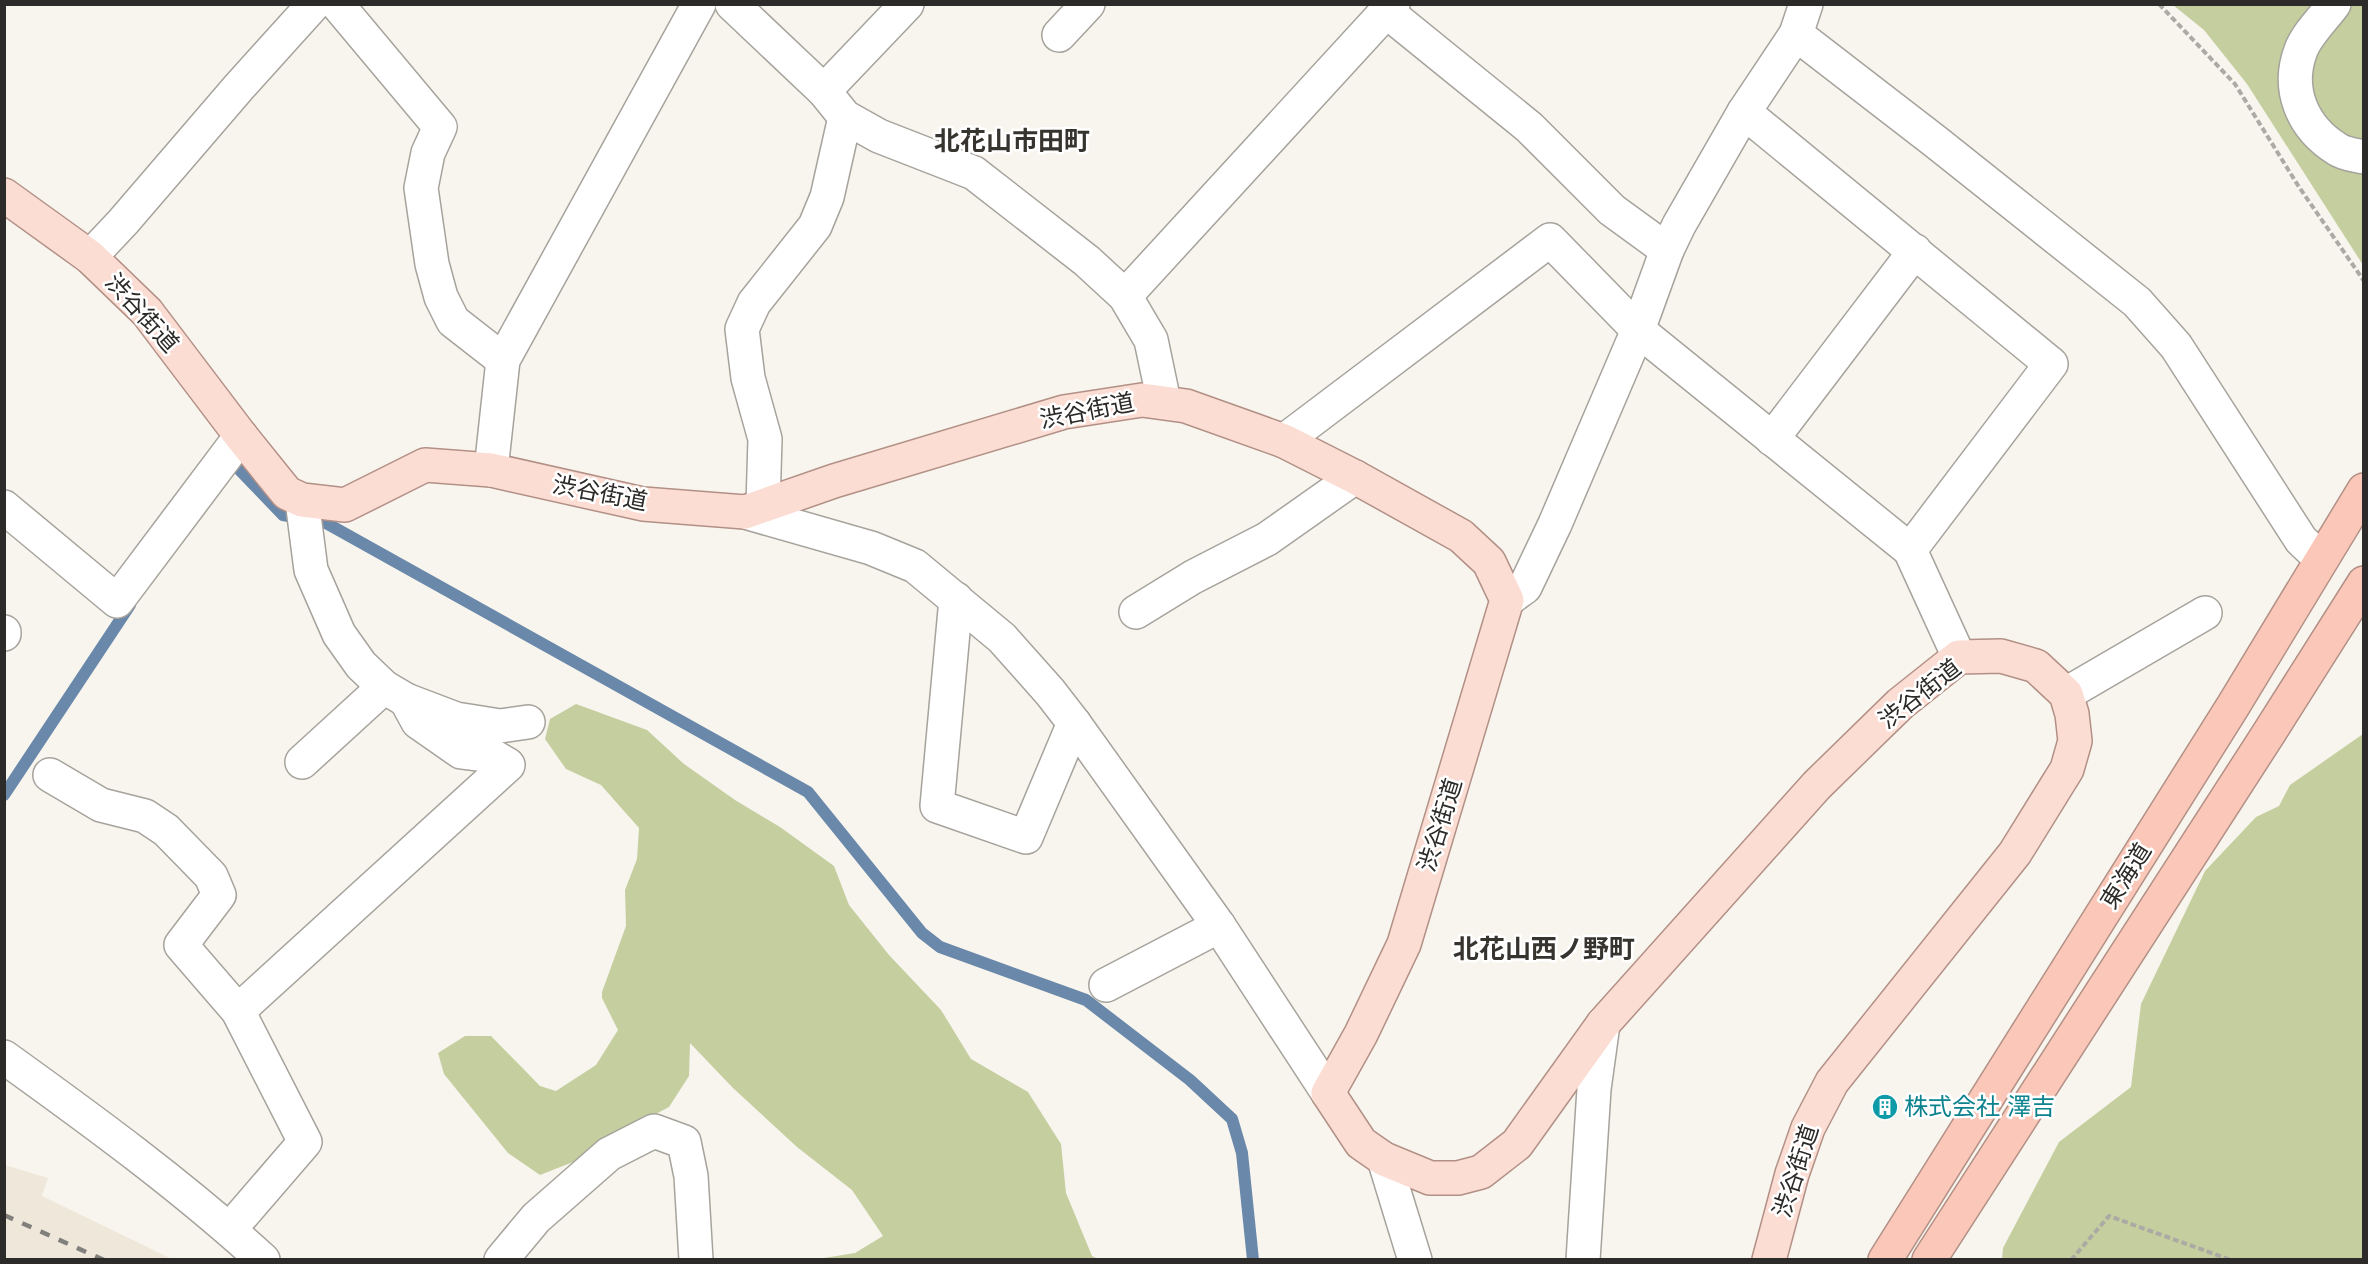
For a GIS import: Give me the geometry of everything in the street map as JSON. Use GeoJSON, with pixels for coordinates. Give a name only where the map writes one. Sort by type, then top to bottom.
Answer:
{"type":"FeatureCollection","features":[{"type":"Feature","properties":{"kind":"highway","name":"東海道"},"geometry":{"type":"LineString","coordinates":[[1885,1260],[2233,706],[2364,490]]}},
{"type":"Feature","properties":{"kind":"highway","name":"東海道"},"geometry":{"type":"LineString","coordinates":[[1929,1260],[2364,583]]}},
{"type":"Feature","properties":{"kind":"main road","name":"渋谷街道"},"geometry":{"type":"LineString","coordinates":[[4,195],[90,257],[147,312],[287,493],[302,500],[345,505],[425,465],[491,470],[643,504],[754,509],[834,481],[1064,412],[1142,399],[1186,406],[1284,441],[1355,477],[1461,536],[1489,562],[1507,600],[1404,944],[1361,1034],[1328,1093],[1361,1143],[1384,1159],[1430,1178],[1458,1178],[1481,1172],[1517,1144],[1603,1024],[1817,785],[1899,704],[1959,657],[2001,656],[2036,666],[2066,693],[2072,714],[2075,741],[2067,769],[2014,853],[1832,1082],[1804,1137],[1769,1260]]}},
{"type":"Feature","properties":{"kind":"street"},"geometry":{"type":"LineString","coordinates":[[90,257],[314,4]]}},
{"type":"Feature","properties":{"kind":"street"},"geometry":{"type":"LineString","coordinates":[[337,4],[440,127],[428,153],[421,188],[432,264],[441,297],[453,321],[503,360]]}},
{"type":"Feature","properties":{"kind":"street"},"geometry":{"type":"LineString","coordinates":[[491,470],[503,360],[699,4]]}},
{"type":"Feature","properties":{"kind":"street"},"geometry":{"type":"LineString","coordinates":[[732,4],[824,91],[845,117],[879,136],[974,173],[1087,261],[1125,296],[1151,340],[1164,402]]}},
{"type":"Feature","properties":{"kind":"street"},"geometry":{"type":"LineString","coordinates":[[824,91],[907,4]]}},
{"type":"Feature","properties":{"kind":"street"},"geometry":{"type":"LineString","coordinates":[[1059,35],[1088,4]]}},
{"type":"Feature","properties":{"kind":"street"},"geometry":{"type":"LineString","coordinates":[[2334,4],[2301,47],[2294,77],[2300,106],[2313,131],[2339,151],[2364,157]]}},
{"type":"Feature","properties":{"kind":"street"},"geometry":{"type":"LineString","coordinates":[[1125,296],[1389,8],[1529,127],[1612,210],[1667,250]]}},
{"type":"Feature","properties":{"kind":"street"},"geometry":{"type":"LineString","coordinates":[[1507,600],[1525,587],[1555,524],[1638,330],[1678,225],[1801,19],[1936,142],[2138,302],[2176,346],[2301,540],[2321,559]]}},
{"type":"Feature","properties":{"kind":"street"},"geometry":{"type":"LineString","coordinates":[[1744,112],[2051,364],[1910,550]]}},
{"type":"Feature","properties":{"kind":"street"},"geometry":{"type":"LineString","coordinates":[[845,117],[827,197],[815,226],[754,303],[742,329],[748,378],[765,439],[754,509],[871,548],[915,566],[1002,638],[1074,723],[1219,926],[1328,1093]]}},
{"type":"Feature","properties":{"kind":"street"},"geometry":{"type":"LineString","coordinates":[[1284,441],[1550,240],[1638,330],[1910,550],[1959,657]]}},
{"type":"Feature","properties":{"kind":"street"},"geometry":{"type":"LineString","coordinates":[[1772,439],[1914,251]]}},
{"type":"Feature","properties":{"kind":"street"},"geometry":{"type":"LineString","coordinates":[[4,507],[117,601],[241,436]]}},
{"type":"Feature","properties":{"kind":"street"},"geometry":{"type":"LineString","coordinates":[[1136,612],[1193,577],[1267,539],[1355,477]]}},
{"type":"Feature","properties":{"kind":"street"},"geometry":{"type":"LineString","coordinates":[[238,1011],[508,765],[493,756],[461,752],[418,722],[395,694],[361,665],[339,634],[311,570],[302,500]]}},
{"type":"Feature","properties":{"kind":"street"},"geometry":{"type":"LineString","coordinates":[[956,599],[937,806],[1026,837],[1074,723]]}},
{"type":"Feature","properties":{"kind":"street"},"geometry":{"type":"LineString","coordinates":[[2066,693],[2205,613]]}},
{"type":"Feature","properties":{"kind":"street"},"geometry":{"type":"LineString","coordinates":[[395,694],[456,719],[500,726],[528,723]]}},
{"type":"Feature","properties":{"kind":"street"},"geometry":{"type":"LineString","coordinates":[[302,762],[395,694]]}},
{"type":"Feature","properties":{"kind":"street"},"geometry":{"type":"LineString","coordinates":[[50,775],[100,805],[145,816],[166,831],[211,876],[219,896],[181,945],[238,1011],[305,1142],[230,1229]]}},
{"type":"Feature","properties":{"kind":"street"},"geometry":{"type":"LineString","coordinates":[[1106,985],[1219,926]]}},
{"type":"Feature","properties":{"kind":"street"},"geometry":{"type":"LineString","coordinates":[[1583,1260],[1594,1089],[1603,1024]]}},
{"type":"Feature","properties":{"kind":"street"},"geometry":{"type":"LineString","coordinates":[[4,1057],[105,1130],[230,1229],[263,1260]]}},
{"type":"Feature","properties":{"kind":"street"},"geometry":{"type":"LineString","coordinates":[[501,1260],[536,1218],[609,1154],[654,1131],[684,1142],[691,1176],[696,1260]]}},
{"type":"Feature","properties":{"kind":"street"},"geometry":{"type":"LineString","coordinates":[[1384,1159],[1415,1260]]}},
{"type":"Feature","properties":{"kind":"path"},"geometry":{"type":"LineString","coordinates":[[2159,4],[2235,84],[2299,187],[2364,281]]}},
{"type":"Feature","properties":{"kind":"path"},"geometry":{"type":"LineString","coordinates":[[2071,1260],[2109,1216],[2231,1260]]}},
{"type":"Feature","properties":{"kind":"shaded area"},"geometry":{"type":"Polygon","coordinates":[[[5,1165],[48,1178],[42,1196],[172,1259],[5,1259],[5,1165]]]}},
{"type":"Feature","properties":{"kind":"green space"},"geometry":{"type":"Polygon","coordinates":[[[2173,5],[2363,5],[2363,265],[2247,84],[2204,30],[2173,5]]]}},
{"type":"Feature","properties":{"kind":"green space"},"geometry":{"type":"Polygon","coordinates":[[[576,704],[647,730],[684,764],[735,800],[780,827],[834,866],[849,905],[889,955],[941,1010],[971,1059],[1028,1092],[1061,1144],[1066,1193],[1092,1256],[1098,1259],[818,1259],[855,1253],[883,1236],[852,1190],[797,1147],[733,1088],[690,1043],[689,1076],[669,1107],[612,1137],[573,1162],[540,1175],[508,1153],[444,1074],[438,1053],[465,1036],[491,1036],[540,1086],[556,1091],[596,1065],[618,1030],[602,998],[602,992],[626,926],[625,890],[637,859],[639,828],[601,785],[566,769],[545,739],[550,719],[576,704]]]}},
{"type":"Feature","properties":{"kind":"green space"},"geometry":{"type":"Polygon","coordinates":[[[2363,734],[2363,1259],[2002,1259],[2003,1248],[2059,1142],[2131,1087],[2141,1004],[2205,871],[2256,817],[2279,806],[2290,785],[2363,734]]]}},
{"type":"Feature","properties":{"kind":"waterway"},"geometry":{"type":"LineString","coordinates":[[229,469],[233,463],[283,515],[326,523],[808,792],[922,933],[940,947],[1086,1000],[1190,1080],[1232,1119],[1242,1153],[1253,1260]]}},
{"type":"Feature","properties":{"kind":"waterway"},"geometry":{"type":"LineString","coordinates":[[4,795],[130,605]]}},
{"type":"Feature","properties":{"kind":"railway"},"geometry":{"type":"LineString","coordinates":[[4,1215],[104,1260]]}},
{"type":"Feature","properties":{"kind":"place","name":"株式会社 澤吉"},"geometry":{"type":"Point","coordinates":[1885,1107]}},
{"type":"Feature","properties":{"kind":"district","name":"北花山市田町"},"geometry":{"type":"Point","coordinates":[1012,141]}},
{"type":"Feature","properties":{"kind":"district","name":"北花山西ノ野町"},"geometry":{"type":"Point","coordinates":[1544,949]}}]}
